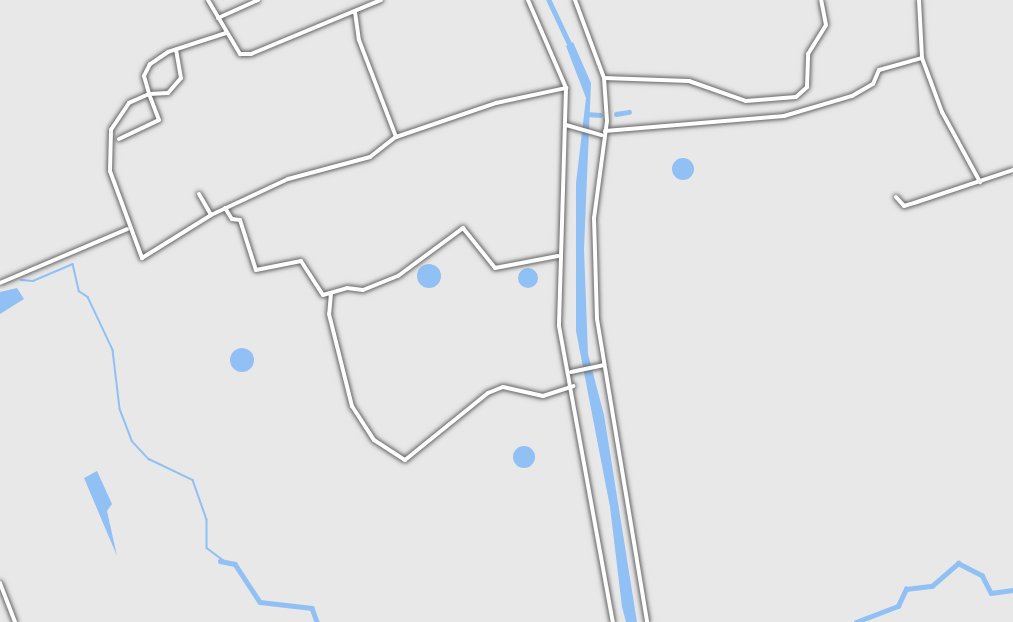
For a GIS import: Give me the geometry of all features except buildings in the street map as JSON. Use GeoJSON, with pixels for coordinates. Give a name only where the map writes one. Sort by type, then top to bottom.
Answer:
{"type":"FeatureCollection","features":[{"type":"Feature","properties":{"kind":"street"},"geometry":{"type":"LineString","coordinates":[[208,0],[240,54],[251,54],[381,0]]}},
{"type":"Feature","properties":{"kind":"street"},"geometry":{"type":"LineString","coordinates":[[218,18],[258,0]]}},
{"type":"Feature","properties":{"kind":"street"},"geometry":{"type":"LineString","coordinates":[[528,0],[566,88],[558,256],[559,326],[571,372],[613,622]]}},
{"type":"Feature","properties":{"kind":"street"},"geometry":{"type":"LineString","coordinates":[[575,0],[604,78],[604,133],[594,218],[604,365],[647,622]]}},
{"type":"Feature","properties":{"kind":"street"},"geometry":{"type":"LineString","coordinates":[[604,78],[689,81],[746,101],[796,97],[807,87],[808,54],[826,25],[821,0]]}},
{"type":"Feature","properties":{"kind":"street"},"geometry":{"type":"LineString","coordinates":[[919,0],[922,58],[942,112],[980,182]]}},
{"type":"Feature","properties":{"kind":"street"},"geometry":{"type":"LineString","coordinates":[[355,12],[359,40],[396,137]]}},
{"type":"Feature","properties":{"kind":"street"},"geometry":{"type":"LineString","coordinates":[[119,139],[159,120],[148,94],[145,70],[177,49],[226,33]]}},
{"type":"Feature","properties":{"kind":"street"},"geometry":{"type":"LineString","coordinates":[[177,49],[181,78],[168,93],[148,94],[129,102],[111,130],[110,171],[127,229],[145,258],[211,215],[288,179],[370,157],[396,137],[496,103],[566,88]]}},
{"type":"Feature","properties":{"kind":"street"},"geometry":{"type":"LineString","coordinates":[[566,125],[604,133],[784,116],[852,96],[873,84],[879,70],[922,58]]}},
{"type":"Feature","properties":{"kind":"street"},"geometry":{"type":"LineString","coordinates":[[896,197],[904,206],[1013,170]]}},
{"type":"Feature","properties":{"kind":"street"},"geometry":{"type":"LineString","coordinates":[[199,194],[211,215]]}},
{"type":"Feature","properties":{"kind":"street"},"geometry":{"type":"LineString","coordinates":[[225,208],[232,219],[240,220],[256,270],[301,261],[315,288],[323,295],[332,292],[363,290],[398,276],[463,228],[495,268],[558,256]]}},
{"type":"Feature","properties":{"kind":"street"},"geometry":{"type":"LineString","coordinates":[[0,283],[127,229]]}},
{"type":"Feature","properties":{"kind":"street"},"geometry":{"type":"LineString","coordinates":[[332,292],[328,314],[352,406],[374,440],[405,460],[488,393],[503,387],[543,396],[573,387]]}},
{"type":"Feature","properties":{"kind":"street"},"geometry":{"type":"LineString","coordinates":[[571,372],[604,365]]}},
{"type":"Feature","properties":{"kind":"street"},"geometry":{"type":"LineString","coordinates":[[0,583],[15,622]]}},
{"type":"Feature","properties":{"kind":"water"},"geometry":{"type":"Polygon","coordinates":[[[573,42],[591,83],[584,249],[588,354],[604,415],[637,622],[626,622],[622,607],[610,507],[576,331],[576,183],[586,98],[566,46],[573,42]]]}},
{"type":"Feature","properties":{"kind":"water"},"geometry":{"type":"Polygon","coordinates":[[[683,158],[691,161],[694,169],[691,177],[683,180],[675,177],[672,169],[675,161],[683,158]]]}},
{"type":"Feature","properties":{"kind":"water"},"geometry":{"type":"Polygon","coordinates":[[[429,264],[438,267],[441,276],[438,285],[429,288],[420,285],[417,276],[420,267],[429,264]]]}},
{"type":"Feature","properties":{"kind":"water"},"geometry":{"type":"Polygon","coordinates":[[[528,268],[535,271],[538,278],[535,285],[528,288],[521,285],[518,278],[521,271],[528,268]]]}},
{"type":"Feature","properties":{"kind":"water"},"geometry":{"type":"Polygon","coordinates":[[[17,288],[24,299],[0,314],[0,292],[17,288]]]}},
{"type":"Feature","properties":{"kind":"water"},"geometry":{"type":"Polygon","coordinates":[[[242,348],[251,351],[254,360],[251,369],[242,372],[233,369],[230,360],[233,351],[242,348]]]}},
{"type":"Feature","properties":{"kind":"water"},"geometry":{"type":"Polygon","coordinates":[[[524,446],[532,449],[535,457],[532,465],[524,468],[516,465],[513,457],[516,449],[524,446]]]}},
{"type":"Feature","properties":{"kind":"water"},"geometry":{"type":"Polygon","coordinates":[[[97,471],[112,504],[107,511],[117,556],[84,478],[97,471]]]}},
{"type":"Feature","properties":{"kind":"waterway"},"geometry":{"type":"LineString","coordinates":[[549,0],[571,47]]}},
{"type":"Feature","properties":{"kind":"waterway"},"geometry":{"type":"LineString","coordinates":[[616,114],[629,112]]}},
{"type":"Feature","properties":{"kind":"waterway"},"geometry":{"type":"LineString","coordinates":[[587,114],[600,115]]}},
{"type":"Feature","properties":{"kind":"waterway"},"geometry":{"type":"LineString","coordinates":[[21,280],[33,281],[73,264],[79,291],[88,297],[113,350],[120,409],[132,441],[149,459],[193,480],[207,520],[207,548],[224,561]]}},
{"type":"Feature","properties":{"kind":"waterway"},"geometry":{"type":"LineString","coordinates":[[220,561],[235,564],[260,602],[312,608],[317,622]]}},
{"type":"Feature","properties":{"kind":"waterway"},"geometry":{"type":"LineString","coordinates":[[856,622],[898,606],[906,589],[932,586],[958,563],[982,575],[991,593],[1013,590]]}}]}
